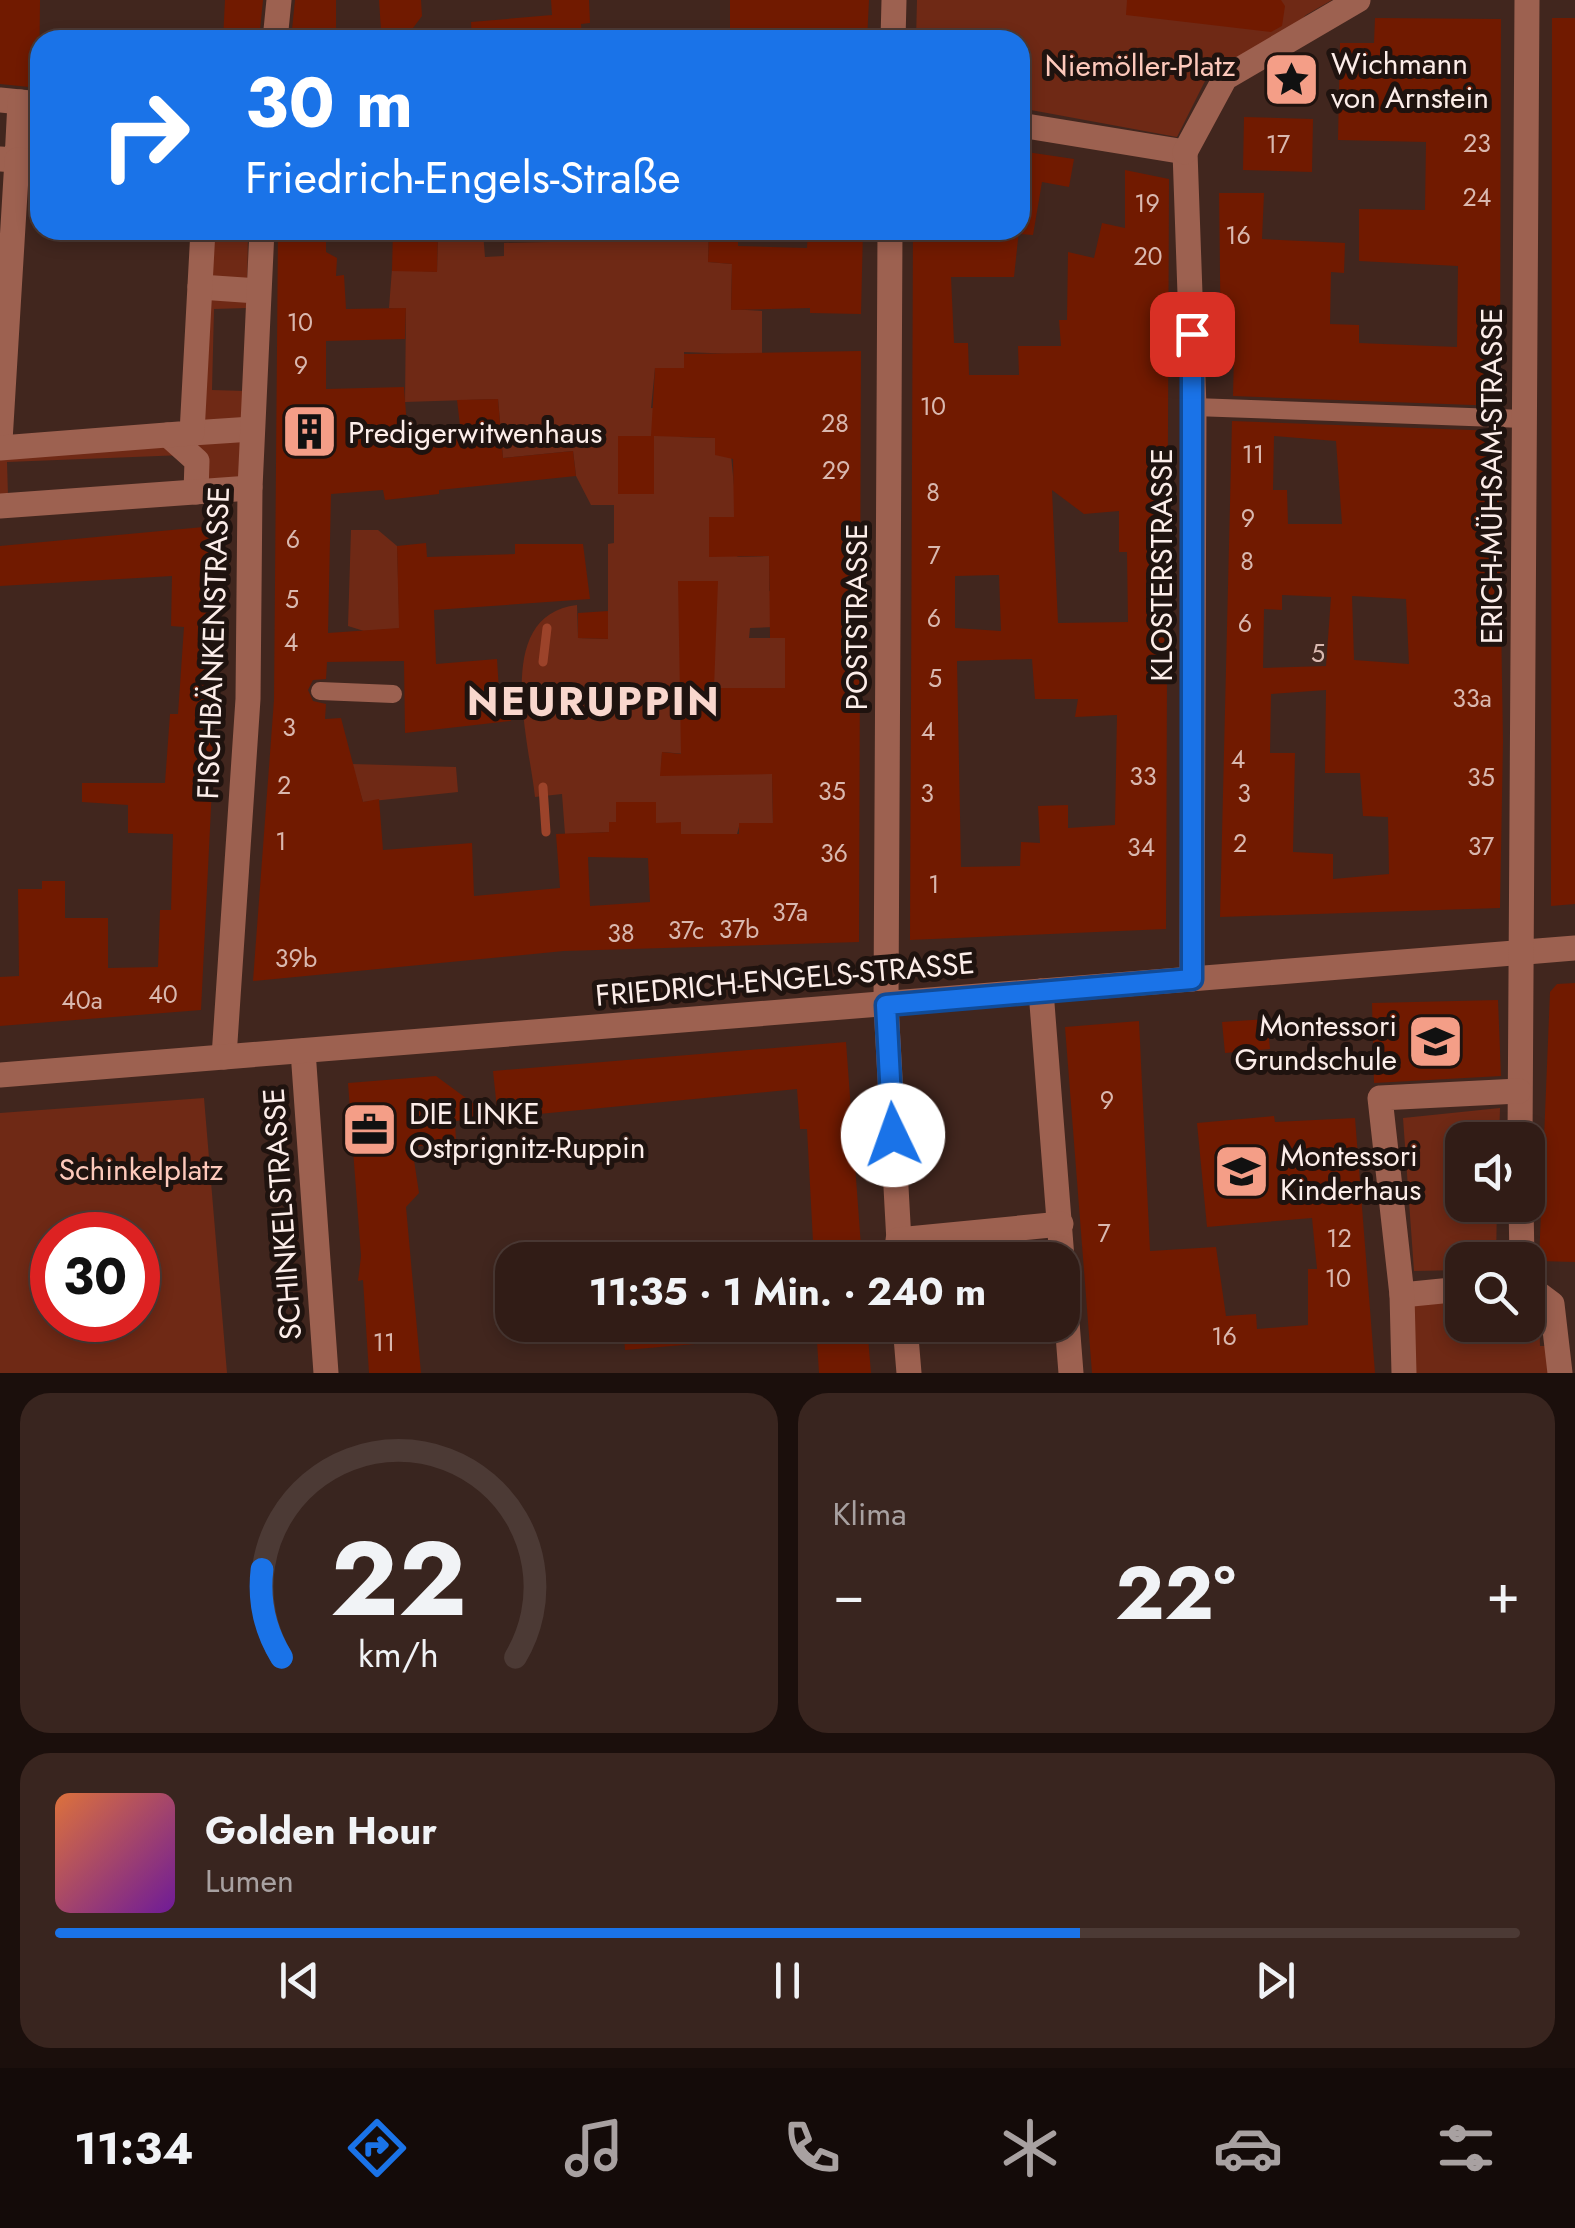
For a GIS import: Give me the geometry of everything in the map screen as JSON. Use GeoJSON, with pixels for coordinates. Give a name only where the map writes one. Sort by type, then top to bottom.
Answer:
{"type":"FeatureCollection","features":[{"type":"Feature","properties":{"kind":"street"},"geometry":{"type":"LineString","coordinates":[[276,30],[279,0]]}},
{"type":"Feature","properties":{"kind":"street"},"geometry":{"type":"LineString","coordinates":[[893,30],[894,0]]}},
{"type":"Feature","properties":{"kind":"street"},"geometry":{"type":"LineString","coordinates":[[1030,127],[1186,152],[1226,78],[1358,0]]}},
{"type":"Feature","properties":{"kind":"street","name":"ERICH-MÜHSAM-STRASSE"},"geometry":{"type":"LineString","coordinates":[[1519,1122],[1528,0]]}},
{"type":"Feature","properties":{"kind":"street"},"geometry":{"type":"LineString","coordinates":[[20,102],[0,444],[252,429]]}},
{"type":"Feature","properties":{"kind":"street","name":"KLOSTERSTRASSE"},"geometry":{"type":"LineString","coordinates":[[1186,152],[1194,407],[1192,979]]}},
{"type":"Feature","properties":{"kind":"street"},"geometry":{"type":"LineString","coordinates":[[196,492],[197,460],[180,434],[203,240]]}},
{"type":"Feature","properties":{"kind":"street","name":"FISCHBÄNKENSTRASSE"},"geometry":{"type":"LineString","coordinates":[[224,1057],[248,699],[250,488],[261,240]]}},
{"type":"Feature","properties":{"kind":"street","name":"POSTSTRASSE"},"geometry":{"type":"LineString","coordinates":[[890,240],[886,1005],[899,1242]]}},
{"type":"Feature","properties":{"kind":"street"},"geometry":{"type":"LineString","coordinates":[[200,288],[258,291]]}},
{"type":"Feature","properties":{"kind":"street"},"geometry":{"type":"LineString","coordinates":[[0,506],[250,488]]}},
{"type":"Feature","properties":{"kind":"street","name":"FRIEDRICH-ENGELS-STRASSE"},"geometry":{"type":"LineString","coordinates":[[0,1075],[1575,948]]}},
{"type":"Feature","properties":{"kind":"street"},"geometry":{"type":"LineString","coordinates":[[1042,991],[1071,1373]]}},
{"type":"Feature","properties":{"kind":"street","name":"SCHINKELSTRASSE"},"geometry":{"type":"LineString","coordinates":[[304,1050],[326,1373]]}},
{"type":"Feature","properties":{"kind":"street"},"geometry":{"type":"LineString","coordinates":[[1403,1369],[1402,1295],[1380,1098],[1518,1091]]}},
{"type":"Feature","properties":{"kind":"street"},"geometry":{"type":"LineString","coordinates":[[949,1242],[1060,1224]]}},
{"type":"Feature","properties":{"kind":"street"},"geometry":{"type":"LineString","coordinates":[[1402,1295],[1445,1291]]}},
{"type":"Feature","properties":{"kind":"street"},"geometry":{"type":"LineString","coordinates":[[1545,1299],[1552,1304],[1560,1373]]}},
{"type":"Feature","properties":{"kind":"street"},"geometry":{"type":"LineString","coordinates":[[906,1342],[908,1373]]}},
{"type":"Feature","properties":{"kind":"lane"},"geometry":{"type":"LineString","coordinates":[[1194,407],[1524,420]]}},
{"type":"Feature","properties":{"kind":"lane"},"geometry":{"type":"LineString","coordinates":[[320,692],[393,694]]}},
{"type":"Feature","properties":{"kind":"green space","name":"Niemöller-Platz"},"geometry":{"type":"Polygon","coordinates":[[[917,0],[1332,0],[1306,15],[1287,34],[1211,69],[1177,137],[1030,110],[1030,30],[916,30],[917,0]]]}},
{"type":"Feature","properties":{"kind":"green space"},"geometry":{"type":"Polygon","coordinates":[[[202,240],[248,240],[247,308],[214,309],[212,390],[246,391],[241,483],[186,489],[184,455],[7,462],[8,496],[0,496],[0,448],[192,432],[202,240]]]}},
{"type":"Feature","properties":{"kind":"green space"},"geometry":{"type":"Polygon","coordinates":[[[438,240],[484,240],[485,257],[504,256],[504,243],[709,240],[708,262],[732,264],[731,309],[762,311],[762,355],[684,352],[684,368],[655,368],[651,408],[679,409],[680,437],[715,438],[715,455],[731,455],[737,517],[709,517],[709,536],[738,557],[769,556],[769,591],[797,592],[773,627],[750,628],[749,638],[785,638],[785,657],[805,658],[805,706],[772,688],[714,688],[714,682],[698,755],[662,752],[661,772],[772,774],[773,823],[740,823],[737,834],[681,840],[681,823],[656,823],[617,802],[616,822],[609,832],[565,834],[562,794],[535,797],[523,714],[525,655],[534,631],[551,614],[577,605],[578,638],[608,639],[608,544],[614,543],[614,505],[591,505],[576,476],[573,451],[503,458],[498,399],[405,402],[406,309],[389,308],[392,269],[437,272],[438,240]]]}},
{"type":"Feature","properties":{"kind":"green space"},"geometry":{"type":"Polygon","coordinates":[[[351,530],[378,530],[397,546],[399,610],[405,628],[364,631],[348,626],[351,530]]]}},
{"type":"Feature","properties":{"kind":"green space"},"geometry":{"type":"Polygon","coordinates":[[[352,764],[456,767],[458,792],[363,802],[352,764]]]}},
{"type":"Feature","properties":{"kind":"green space","name":"Schinkelplatz"},"geometry":{"type":"Polygon","coordinates":[[[204,1098],[227,1373],[0,1373],[0,1113],[204,1098]]]}},
{"type":"Feature","properties":{"kind":"green space"},"geometry":{"type":"Polygon","coordinates":[[[1500,1108],[1500,1122],[1445,1122],[1445,1222],[1497,1222],[1496,1242],[1445,1242],[1445,1270],[1414,1271],[1403,1118],[1500,1108]]]}},
{"type":"Feature","properties":{"kind":"green space"},"geometry":{"type":"Polygon","coordinates":[[[1445,1296],[1445,1342],[1540,1342],[1540,1346],[1550,1346],[1551,1373],[1414,1373],[1411,1300],[1445,1296]]]}},
{"type":"Feature","properties":{"kind":"building"},"geometry":{"type":"Polygon","coordinates":[[[0,0],[40,0],[40,30],[30,30],[30,87],[0,84],[0,0]]]}},
{"type":"Feature","properties":{"kind":"building"},"geometry":{"type":"Polygon","coordinates":[[[225,0],[263,0],[260,30],[224,30],[225,0]]]}},
{"type":"Feature","properties":{"kind":"building"},"geometry":{"type":"Polygon","coordinates":[[[295,0],[336,0],[336,30],[292,30],[295,0]]]}},
{"type":"Feature","properties":{"kind":"building"},"geometry":{"type":"Polygon","coordinates":[[[379,0],[421,0],[422,16],[413,28],[381,30],[379,0]]]}},
{"type":"Feature","properties":{"kind":"building"},"geometry":{"type":"Polygon","coordinates":[[[551,0],[589,0],[590,23],[581,24],[581,30],[471,30],[471,22],[552,15],[551,0]]]}},
{"type":"Feature","properties":{"kind":"building"},"geometry":{"type":"Polygon","coordinates":[[[730,0],[869,0],[868,30],[730,30],[730,0]]]}},
{"type":"Feature","properties":{"kind":"building"},"geometry":{"type":"Polygon","coordinates":[[[1127,0],[1281,0],[1285,6],[1282,26],[1271,32],[1126,15],[1127,0]]]}},
{"type":"Feature","properties":{"kind":"building"},"geometry":{"type":"Polygon","coordinates":[[[1375,18],[1501,19],[1500,406],[1233,396],[1234,354],[1221,354],[1219,193],[1264,193],[1262,239],[1345,243],[1344,273],[1331,272],[1330,324],[1359,325],[1359,343],[1457,347],[1458,266],[1359,261],[1359,209],[1425,210],[1426,142],[1338,140],[1340,43],[1374,43],[1375,18]]]}},
{"type":"Feature","properties":{"kind":"building"},"geometry":{"type":"Polygon","coordinates":[[[1552,18],[1575,18],[1575,904],[1551,906],[1552,18]]]}},
{"type":"Feature","properties":{"kind":"building"},"geometry":{"type":"Polygon","coordinates":[[[1244,117],[1313,119],[1312,172],[1243,170],[1244,117]]]}},
{"type":"Feature","properties":{"kind":"building"},"geometry":{"type":"Polygon","coordinates":[[[1030,152],[1074,159],[1069,187],[1042,182],[1033,235],[1030,152]]]}},
{"type":"Feature","properties":{"kind":"building"},"geometry":{"type":"Polygon","coordinates":[[[1125,170],[1169,179],[1166,929],[910,940],[913,240],[1018,240],[1014,277],[951,277],[954,343],[968,343],[969,375],[1019,375],[1018,346],[1061,346],[1059,320],[1067,320],[1068,252],[1094,258],[1102,223],[1125,228],[1125,170]],[[1052,490],[1058,623],[1128,622],[1127,552],[1119,552],[1119,511],[1084,514],[1052,490]],[[999,575],[955,576],[955,628],[1001,631],[999,575]],[[1032,659],[957,661],[961,867],[1020,866],[1021,842],[1040,843],[1038,806],[1068,805],[1068,828],[1115,825],[1117,715],[1075,717],[1078,699],[1035,699],[1032,659]]]}},
{"type":"Feature","properties":{"kind":"building"},"geometry":{"type":"Polygon","coordinates":[[[278,240],[326,240],[326,252],[337,258],[336,276],[344,275],[346,309],[406,308],[405,339],[326,341],[326,389],[404,387],[408,440],[461,434],[457,400],[498,399],[503,458],[573,451],[576,476],[439,490],[439,494],[385,500],[383,490],[331,494],[328,633],[399,628],[397,546],[426,543],[427,557],[515,554],[515,544],[583,544],[590,599],[434,610],[436,664],[497,659],[499,691],[508,690],[511,721],[405,733],[404,661],[327,662],[326,679],[313,680],[308,690],[313,701],[326,704],[325,719],[341,718],[363,802],[379,799],[383,850],[472,843],[474,896],[560,888],[556,834],[609,832],[609,822],[616,822],[616,802],[656,802],[656,823],[681,822],[681,834],[739,834],[739,823],[773,823],[772,774],[660,776],[662,752],[681,754],[678,581],[718,581],[714,688],[785,688],[785,638],[770,638],[769,556],[709,557],[709,517],[734,517],[733,459],[715,455],[715,438],[654,436],[654,494],[618,494],[618,436],[651,436],[655,368],[684,368],[684,354],[861,351],[859,942],[564,951],[253,981],[274,700],[278,240]],[[588,857],[590,906],[650,902],[648,858],[588,857]]]}},
{"type":"Feature","properties":{"kind":"building"},"geometry":{"type":"Polygon","coordinates":[[[393,240],[438,240],[437,272],[392,271],[393,240]]]}},
{"type":"Feature","properties":{"kind":"building"},"geometry":{"type":"Polygon","coordinates":[[[709,240],[738,240],[738,246],[807,248],[807,240],[863,240],[861,314],[810,313],[810,308],[731,310],[732,264],[708,262],[709,240]]]}},
{"type":"Feature","properties":{"kind":"building"},"geometry":{"type":"Polygon","coordinates":[[[1232,421],[1498,431],[1503,741],[1500,908],[1220,917],[1232,421]],[[1274,436],[1273,490],[1287,490],[1288,524],[1342,524],[1336,441],[1274,436]],[[1282,595],[1282,610],[1264,609],[1263,668],[1326,666],[1331,597],[1282,595]],[[1352,596],[1354,660],[1409,664],[1406,599],[1352,596]],[[1326,690],[1271,694],[1270,753],[1295,753],[1293,852],[1333,854],[1333,879],[1389,874],[1388,817],[1363,816],[1360,773],[1325,773],[1326,690]]]}},
{"type":"Feature","properties":{"kind":"building"},"geometry":{"type":"Polygon","coordinates":[[[225,525],[201,1010],[0,1026],[0,977],[19,976],[18,889],[42,889],[42,881],[65,881],[65,918],[108,918],[108,968],[158,967],[160,910],[171,910],[173,834],[128,833],[128,805],[82,802],[82,783],[165,783],[170,714],[178,714],[184,627],[171,626],[172,576],[0,586],[0,546],[225,525]]]}},
{"type":"Feature","properties":{"kind":"building"},"geometry":{"type":"Polygon","coordinates":[[[608,611],[608,639],[578,638],[578,613],[608,611]]]}},
{"type":"Feature","properties":{"kind":"building"},"geometry":{"type":"Polygon","coordinates":[[[1575,983],[1575,1262],[1545,1261],[1545,1242],[1540,1242],[1541,1222],[1545,1222],[1550,992],[1557,984],[1575,983]]]}},
{"type":"Feature","properties":{"kind":"building","name":"Montessori Grundschule"},"geometry":{"type":"Polygon","coordinates":[[[1498,1000],[1501,1076],[1374,1083],[1372,1003],[1498,1000]]]}},
{"type":"Feature","properties":{"kind":"building"},"geometry":{"type":"Polygon","coordinates":[[[1267,1019],[1270,1049],[1225,1053],[1222,1022],[1267,1019]]]}},
{"type":"Feature","properties":{"kind":"building"},"geometry":{"type":"Polygon","coordinates":[[[1139,1021],[1150,1251],[1216,1247],[1226,1316],[1256,1314],[1257,1329],[1308,1325],[1308,1269],[1317,1269],[1312,1218],[1207,1227],[1197,1123],[1274,1116],[1275,1122],[1355,1118],[1375,1373],[1092,1373],[1065,1027],[1139,1021]]]}},
{"type":"Feature","properties":{"kind":"building"},"geometry":{"type":"Polygon","coordinates":[[[846,1042],[861,1242],[813,1242],[807,1129],[800,1129],[797,1089],[498,1118],[493,1071],[846,1042]]]}},
{"type":"Feature","properties":{"kind":"building"},"geometry":{"type":"Polygon","coordinates":[[[436,1076],[493,1118],[455,1121],[456,1142],[412,1147],[419,1193],[406,1207],[421,1373],[369,1373],[363,1280],[358,1281],[361,1256],[348,1083],[436,1076]]]}},
{"type":"Feature","properties":{"kind":"building"},"geometry":{"type":"Polygon","coordinates":[[[624,1342],[707,1342],[707,1343],[625,1350],[624,1342]]]}},
{"type":"Feature","properties":{"kind":"building"},"geometry":{"type":"Polygon","coordinates":[[[817,1342],[868,1342],[871,1373],[819,1373],[817,1342]]]}},
{"type":"Feature","properties":{"kind":"waterway"},"geometry":{"type":"LineString","coordinates":[[543,662],[547,628]]}},
{"type":"Feature","properties":{"kind":"waterway"},"geometry":{"type":"LineString","coordinates":[[543,787],[546,832]]}},
{"type":"Feature","properties":{"kind":"place","name":"Wichmann von Arnstein"},"geometry":{"type":"Point","coordinates":[1292,80]}},
{"type":"Feature","properties":{"kind":"place","name":"Predigerwitwenhaus"},"geometry":{"type":"Point","coordinates":[309,432]}},
{"type":"Feature","properties":{"kind":"place","name":"Montessori Grundschule"},"geometry":{"type":"Point","coordinates":[1436,1042]}},
{"type":"Feature","properties":{"kind":"place","name":"DIE LINKE Ostprignitz-Ruppin"},"geometry":{"type":"Point","coordinates":[370,1130]}},
{"type":"Feature","properties":{"kind":"place","name":"Montessori Kinderhaus"},"geometry":{"type":"Point","coordinates":[1241,1172]}},
{"type":"Feature","properties":{"kind":"district","name":"NEURUPPIN"},"geometry":{"type":"Point","coordinates":[594,701]}},
{"type":"Feature","properties":{"kind":"route"},"geometry":{"type":"LineString","coordinates":[[893,1135],[886,1005],[1192,979],[1192,334]]}}]}
